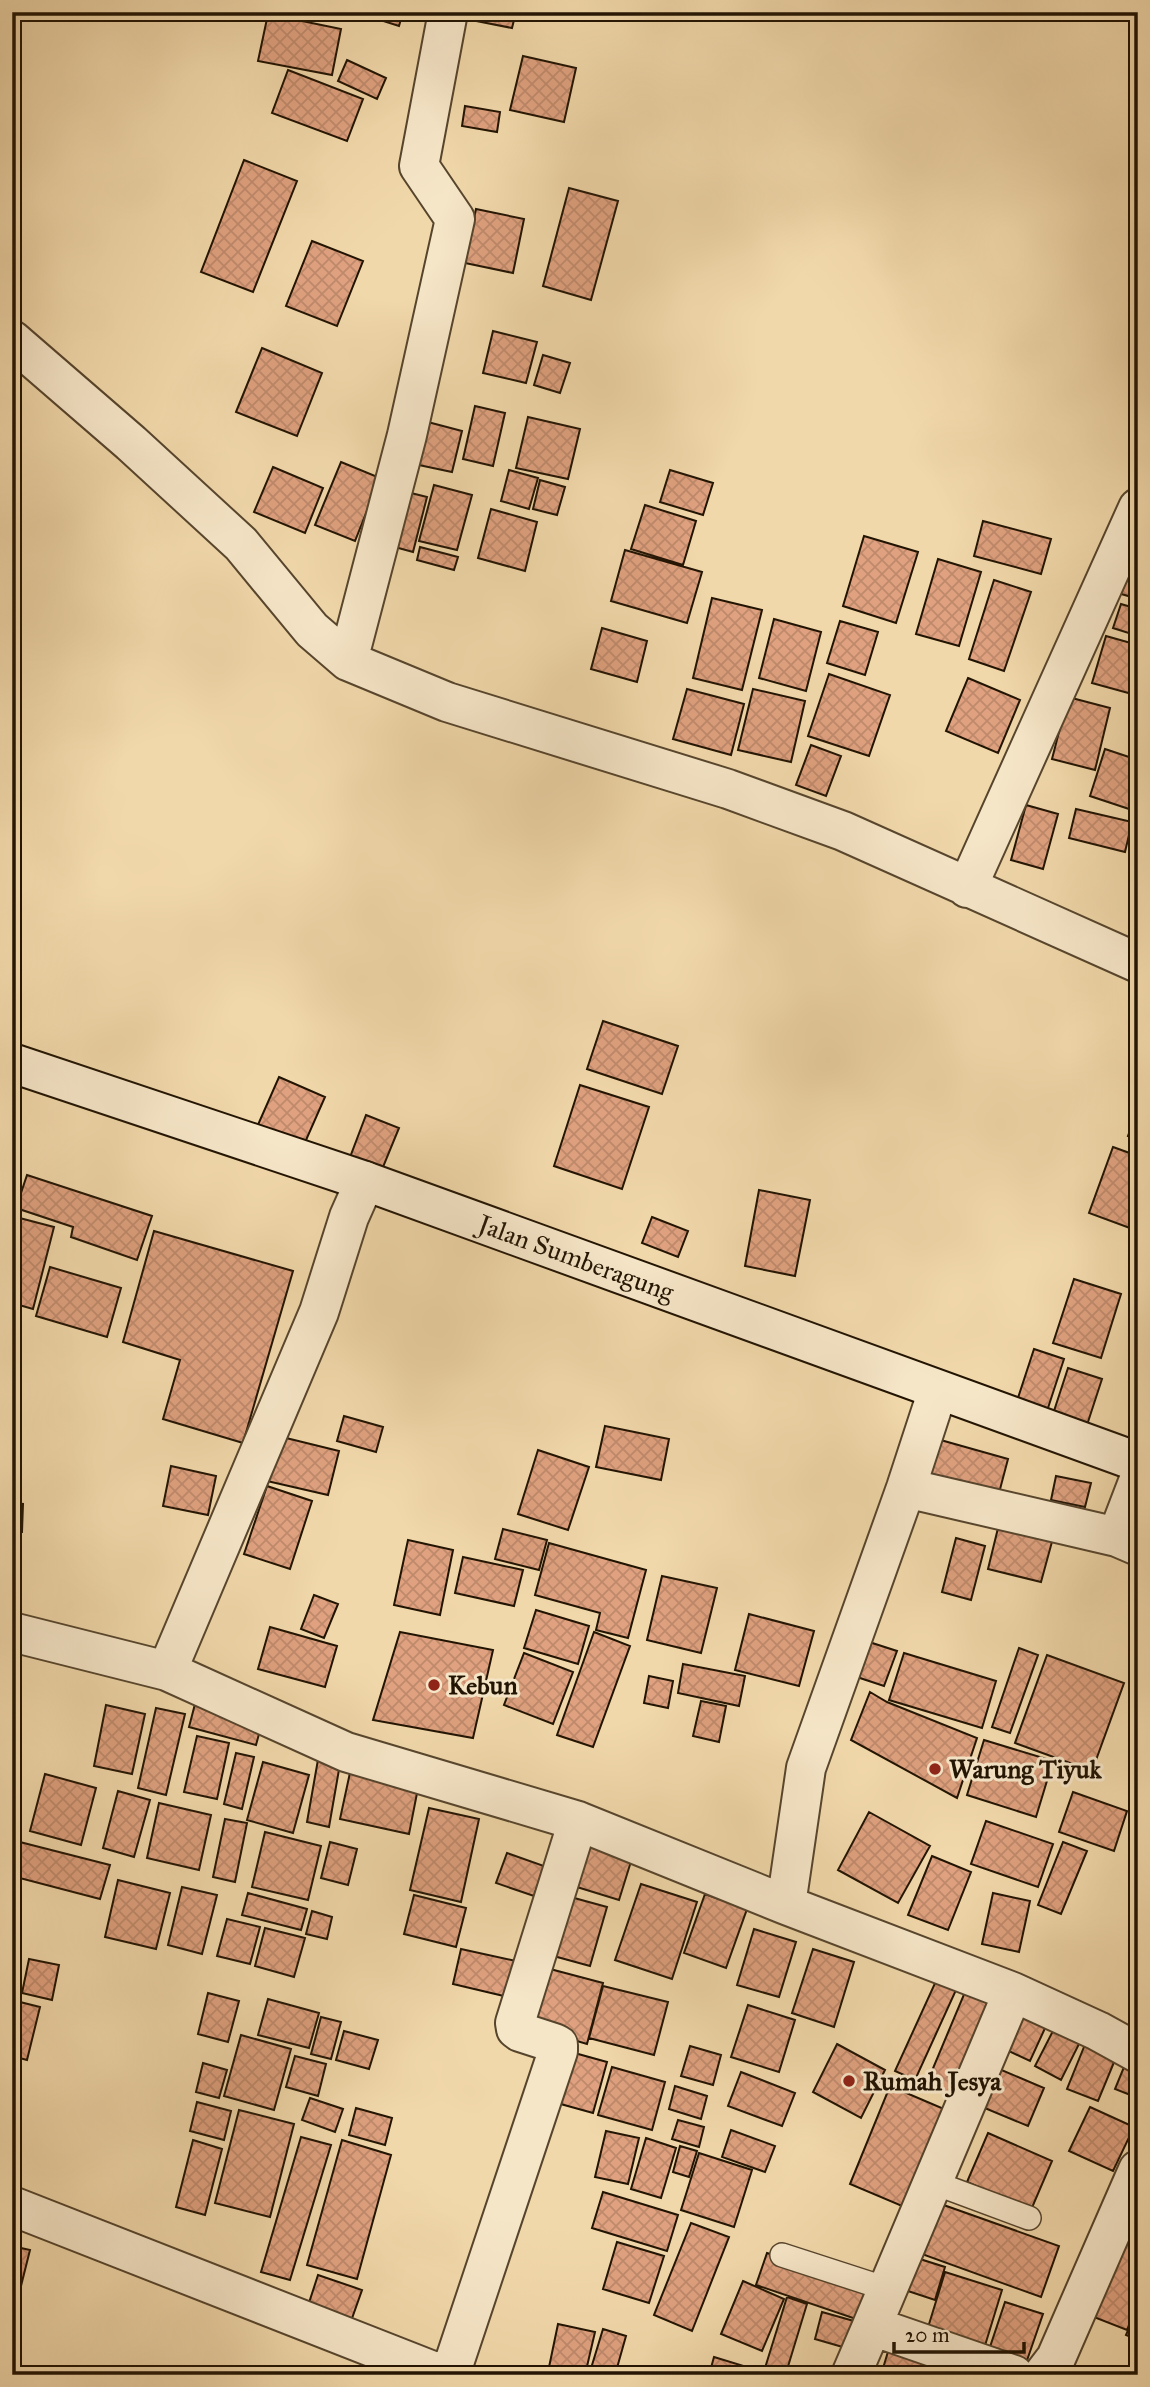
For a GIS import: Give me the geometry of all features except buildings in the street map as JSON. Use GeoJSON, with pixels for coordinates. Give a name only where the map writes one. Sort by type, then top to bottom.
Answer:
{"type":"FeatureCollection","features":[{"type":"Feature","properties":{"kind":"street"},"geometry":{"type":"LineString","coordinates":[[348,661],[407,435],[456,219],[419,166],[448,12]]}},
{"type":"Feature","properties":{"kind":"street"},"geometry":{"type":"LineString","coordinates":[[12,340],[131,443],[241,544],[312,629],[348,661],[447,702],[728,789],[817,822],[1138,963]]}},
{"type":"Feature","properties":{"kind":"street"},"geometry":{"type":"LineString","coordinates":[[967,888],[1138,508]]}},
{"type":"Feature","properties":{"kind":"street","name":"Jalan Sumberagung"},"geometry":{"type":"LineString","coordinates":[[12,1063],[365,1181],[935,1401],[1138,1462]]}},
{"type":"Feature","properties":{"kind":"street"},"geometry":{"type":"LineString","coordinates":[[167,1671],[319,1312],[349,1217],[365,1181]]}},
{"type":"Feature","properties":{"kind":"street"},"geometry":{"type":"LineString","coordinates":[[786,1905],[806,1768],[935,1401]]}},
{"type":"Feature","properties":{"kind":"street"},"geometry":{"type":"LineString","coordinates":[[909,1480],[1127,1541],[1138,1482]]}},
{"type":"Feature","properties":{"kind":"street"},"geometry":{"type":"LineString","coordinates":[[12,1632],[167,1671],[346,1752],[578,1821],[1013,1992],[1098,2031],[1138,2053]]}},
{"type":"Feature","properties":{"kind":"street"},"geometry":{"type":"LineString","coordinates":[[450,2375],[558,2051],[558,2045],[520,2032],[515,2023],[578,1821]]}},
{"type":"Feature","properties":{"kind":"street"},"geometry":{"type":"LineString","coordinates":[[851,2375],[1013,1992]]}},
{"type":"Feature","properties":{"kind":"street"},"geometry":{"type":"LineString","coordinates":[[1043,2375],[1056,2358],[1138,2170]]}},
{"type":"Feature","properties":{"kind":"street"},"geometry":{"type":"LineString","coordinates":[[12,2206],[443,2375]]}},
{"type":"Feature","properties":{"kind":"street"},"geometry":{"type":"LineString","coordinates":[[872,2326],[1014,2375]]}},
{"type":"Feature","properties":{"kind":"lane"},"geometry":{"type":"LineString","coordinates":[[932,2182],[1029,2218]]}},
{"type":"Feature","properties":{"kind":"lane"},"geometry":{"type":"LineString","coordinates":[[782,2255],[887,2289]]}},
{"type":"Feature","properties":{"kind":"place","name":"Kebun"},"geometry":{"type":"Point","coordinates":[434,1685]}},
{"type":"Feature","properties":{"kind":"place","name":"Warung Tiyuk"},"geometry":{"type":"Point","coordinates":[935,1769]}},
{"type":"Feature","properties":{"kind":"place","name":"Rumah Jesya"},"geometry":{"type":"Point","coordinates":[849,2081]}}]}
